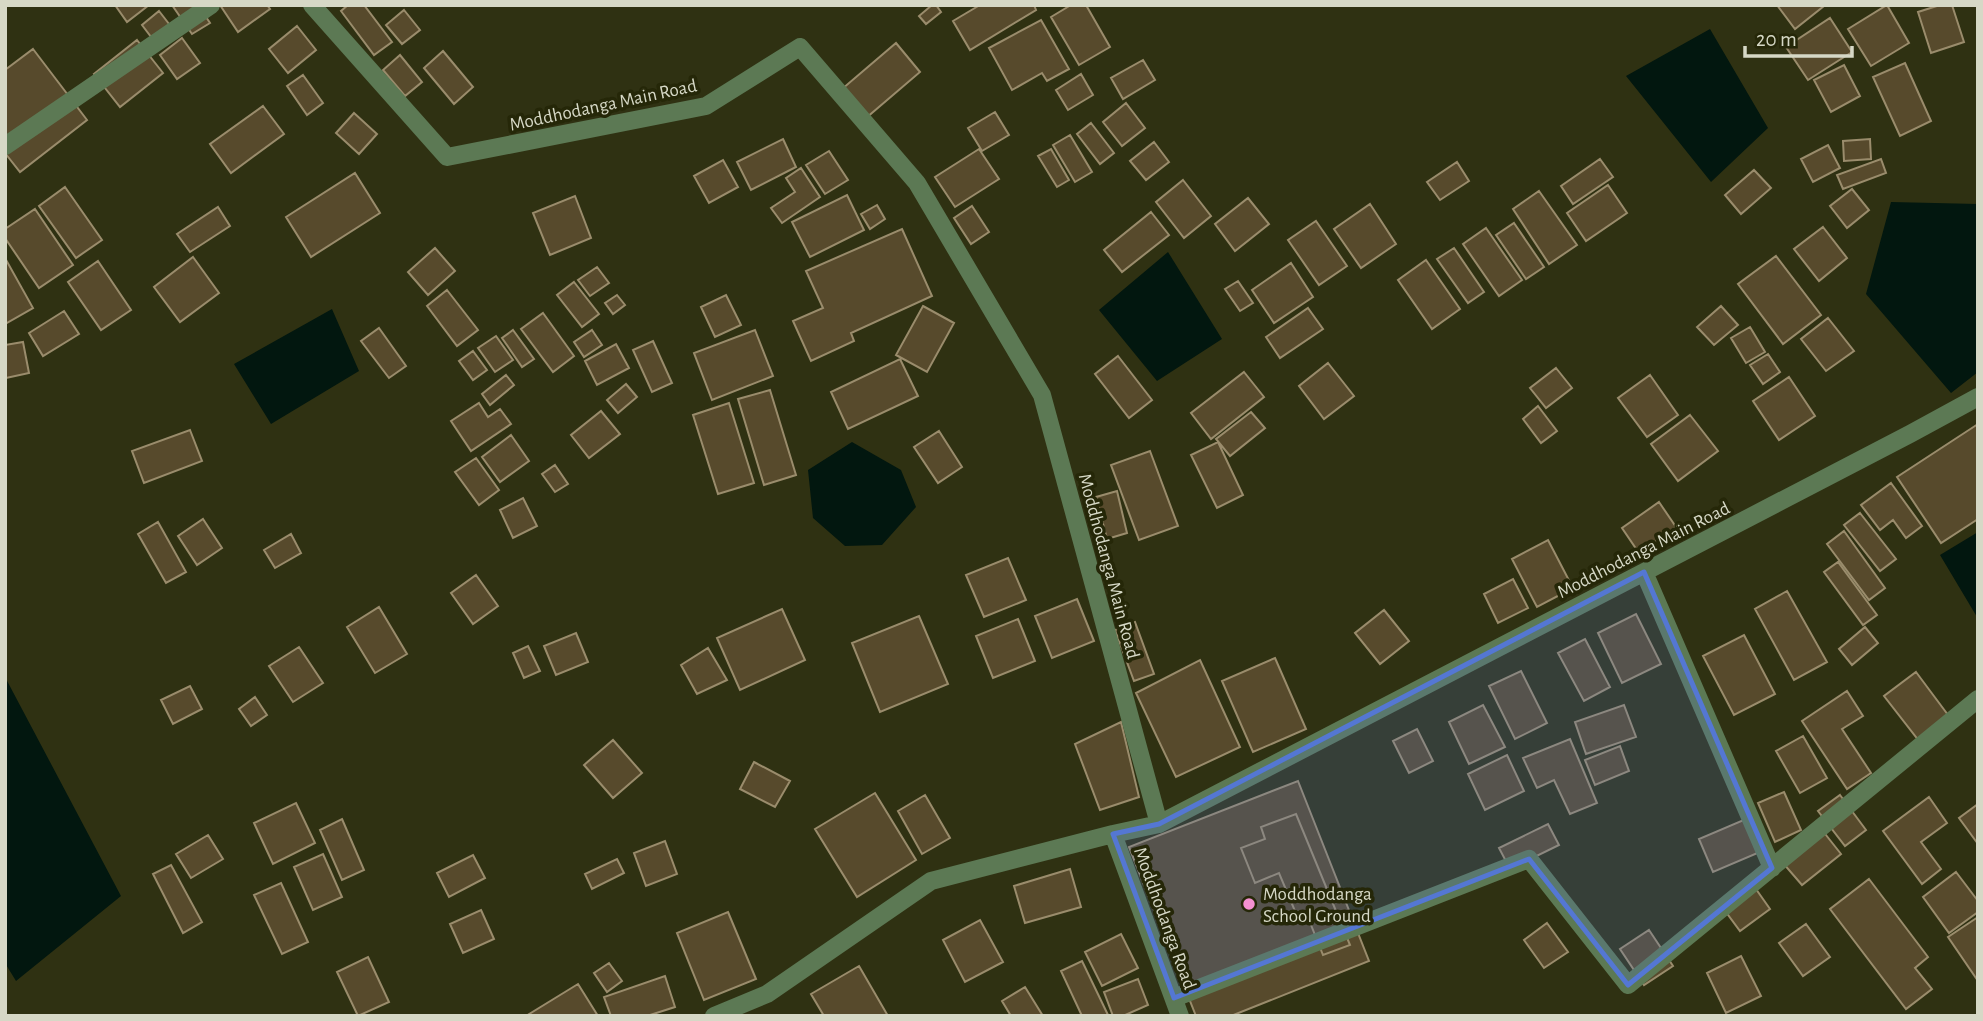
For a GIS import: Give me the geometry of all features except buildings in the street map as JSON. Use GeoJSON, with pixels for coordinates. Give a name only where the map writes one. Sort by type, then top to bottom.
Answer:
{"type":"FeatureCollection","features":[{"type":"Feature","properties":{"kind":"street"},"geometry":{"type":"LineString","coordinates":[[5,146],[211,5]]}},
{"type":"Feature","properties":{"kind":"street","name":"Moddhodanga Main Road"},"geometry":{"type":"LineString","coordinates":[[312,5],[447,157],[706,106],[800,47],[917,183],[1042,395],[1159,824],[1910,435],[1978,397]]}},
{"type":"Feature","properties":{"kind":"street"},"geometry":{"type":"LineString","coordinates":[[1644,572],[1772,869]]}},
{"type":"Feature","properties":{"kind":"street"},"geometry":{"type":"LineString","coordinates":[[1174,998],[1529,859],[1628,985],[1978,699]]}},
{"type":"Feature","properties":{"kind":"street"},"geometry":{"type":"LineString","coordinates":[[714,1016],[767,994],[931,881],[1159,824]]}},
{"type":"Feature","properties":{"kind":"street","name":"Moddhodanga Road"},"geometry":{"type":"LineString","coordinates":[[1113,834],[1180,1016]]}},
{"type":"Feature","properties":{"kind":"highlighted area"},"geometry":{"type":"Polygon","coordinates":[[[1644,572],[1772,868],[1628,985],[1529,859],[1174,998],[1113,834],[1159,824],[1644,572]]]}},
{"type":"Feature","properties":{"kind":"shaded area"},"geometry":{"type":"Polygon","coordinates":[[[1710,29],[1768,128],[1711,182],[1626,76],[1710,29]]]}},
{"type":"Feature","properties":{"kind":"shaded area"},"geometry":{"type":"Polygon","coordinates":[[[1891,202],[1978,204],[1978,372],[1951,393],[1866,294],[1891,202]]]}},
{"type":"Feature","properties":{"kind":"shaded area"},"geometry":{"type":"Polygon","coordinates":[[[1168,252],[1222,339],[1157,381],[1099,310],[1168,252]]]}},
{"type":"Feature","properties":{"kind":"shaded area"},"geometry":{"type":"Polygon","coordinates":[[[332,309],[359,371],[271,424],[234,364],[332,309]]]}},
{"type":"Feature","properties":{"kind":"shaded area"},"geometry":{"type":"Polygon","coordinates":[[[852,442],[901,470],[916,507],[882,545],[845,546],[813,518],[808,470],[852,442]]]}},
{"type":"Feature","properties":{"kind":"shaded area"},"geometry":{"type":"Polygon","coordinates":[[[1978,532],[1978,617],[1977,617],[1940,555],[1978,532]]]}},
{"type":"Feature","properties":{"kind":"shaded area"},"geometry":{"type":"Polygon","coordinates":[[[5,677],[121,896],[16,981],[5,963],[5,677]]]}},
{"type":"Feature","properties":{"kind":"place","name":"Moddhodanga School Ground"},"geometry":{"type":"Point","coordinates":[1249,904]}}]}
